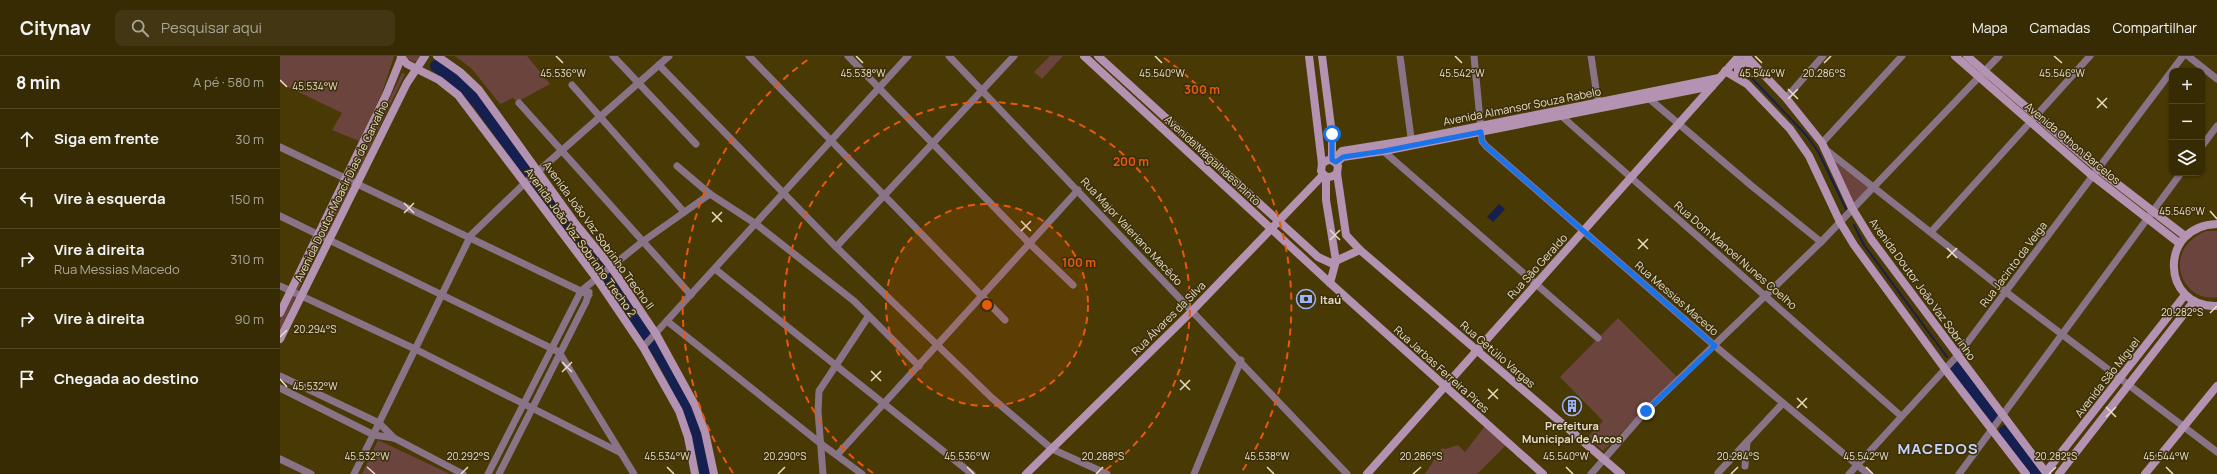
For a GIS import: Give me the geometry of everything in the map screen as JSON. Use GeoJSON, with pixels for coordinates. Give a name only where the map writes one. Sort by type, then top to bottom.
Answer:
{"type":"FeatureCollection","features":[{"type":"Feature","properties":{"kind":"street","name":"Avenida Doutor Moacir Dias de Carvalho"},"geometry":{"type":"LineString","coordinates":[[280,339],[356,183],[407,83],[425,56]]}},
{"type":"Feature","properties":{"kind":"street","name":"Avenida João Vaz Sobrinho Trecho II"},"geometry":{"type":"LineString","coordinates":[[437,56],[471,81],[575,223],[610,268],[655,335],[695,404],[705,432],[714,474]]}},
{"type":"Feature","properties":{"kind":"street"},"geometry":{"type":"LineString","coordinates":[[613,56],[696,144]]}},
{"type":"Feature","properties":{"kind":"street"},"geometry":{"type":"LineString","coordinates":[[354,474],[469,238],[474,231],[561,151],[669,56]]}},
{"type":"Feature","properties":{"kind":"street"},"geometry":{"type":"LineString","coordinates":[[749,56],[886,195],[1005,320]]}},
{"type":"Feature","properties":{"kind":"street"},"geometry":{"type":"LineString","coordinates":[[848,56],[1029,243],[1073,285]]}},
{"type":"Feature","properties":{"kind":"street"},"geometry":{"type":"LineString","coordinates":[[644,346],[908,56]]}},
{"type":"Feature","properties":{"kind":"street","name":"Rua Major Valeriano Macêdo"},"geometry":{"type":"LineString","coordinates":[[949,56],[1192,311],[1241,360],[1347,474]]}},
{"type":"Feature","properties":{"kind":"street"},"geometry":{"type":"LineString","coordinates":[[836,247],[934,144],[1014,56]]}},
{"type":"Feature","properties":{"kind":"street","name":"Avenida Magalhães Pinto"},"geometry":{"type":"LineString","coordinates":[[1084,56],[1329,282]]}},
{"type":"Feature","properties":{"kind":"street","name":"Avenida Magalhães Pinto"},"geometry":{"type":"LineString","coordinates":[[1098,56],[1318,257],[1331,263],[1336,260]]}},
{"type":"Feature","properties":{"kind":"street"},"geometry":{"type":"LineString","coordinates":[[1309,56],[1322,164],[1321,167],[1325,176],[1326,200],[1336,260],[1329,282]]}},
{"type":"Feature","properties":{"kind":"street"},"geometry":{"type":"LineString","coordinates":[[1322,56],[1334,161],[1338,170],[1337,173],[1330,177],[1325,176]]}},
{"type":"Feature","properties":{"kind":"street"},"geometry":{"type":"LineString","coordinates":[[1400,56],[1411,143]]}},
{"type":"Feature","properties":{"kind":"street","name":"Rua Messias Macedo"},"geometry":{"type":"LineString","coordinates":[[1474,56],[1482,128],[1482,141],[1486,146],[1715,346],[1868,474]]}},
{"type":"Feature","properties":{"kind":"street"},"geometry":{"type":"LineString","coordinates":[[1591,56],[1598,102]]}},
{"type":"Feature","properties":{"kind":"street","name":"Rua São Geraldo"},"geometry":{"type":"LineString","coordinates":[[1367,474],[1739,56]]}},
{"type":"Feature","properties":{"kind":"street","name":"Avenida Doutor João Vaz Sobrinho"},"geometry":{"type":"LineString","coordinates":[[1746,56],[1786,98],[1823,146],[1852,208],[1871,239],[2047,473]]}},
{"type":"Feature","properties":{"kind":"street"},"geometry":{"type":"LineString","coordinates":[[1786,98],[1823,56]]}},
{"type":"Feature","properties":{"kind":"street"},"geometry":{"type":"LineString","coordinates":[[1902,56],[1823,146],[2006,292],[2062,332],[2217,452]]}},
{"type":"Feature","properties":{"kind":"street","name":"Avenida Othon Barcelos"},"geometry":{"type":"LineString","coordinates":[[1955,56],[1982,75],[2033,119],[2093,176],[2179,243]]}},
{"type":"Feature","properties":{"kind":"street","name":"Avenida Othon Barcelos"},"geometry":{"type":"LineString","coordinates":[[1967,56],[1982,75]]}},
{"type":"Feature","properties":{"kind":"street"},"geometry":{"type":"LineString","coordinates":[[1591,474],[1646,411],[1767,296],[1821,242],[1999,56]]}},
{"type":"Feature","properties":{"kind":"street"},"geometry":{"type":"LineString","coordinates":[[1931,232],[2090,56]]}},
{"type":"Feature","properties":{"kind":"street","name":"Rua Jacinto da Veiga"},"geometry":{"type":"LineString","coordinates":[[1849,474],[1958,355],[2183,56]]}},
{"type":"Feature","properties":{"kind":"street"},"geometry":{"type":"LineString","coordinates":[[2188,56],[2217,79]]}},
{"type":"Feature","properties":{"kind":"street","name":"Avenida Doutor Moacir Dias de Carvalho"},"geometry":{"type":"LineString","coordinates":[[280,313],[387,93],[402,57]]}},
{"type":"Feature","properties":{"kind":"street","name":"Avenida João Vaz Sobrinho Trecho 2"},"geometry":{"type":"LineString","coordinates":[[402,57],[407,64],[418,68],[450,88],[458,95],[526,183],[644,346],[679,411],[688,437],[695,474]]}},
{"type":"Feature","properties":{"kind":"street"},"geometry":{"type":"LineString","coordinates":[[1756,68],[1748,62],[1741,64],[1737,71],[1738,75],[1790,129],[1809,156],[1840,222],[1869,267],[2026,474]]}},
{"type":"Feature","properties":{"kind":"street"},"geometry":{"type":"LineString","coordinates":[[659,64],[836,247],[992,398],[1052,449],[1107,474]]}},
{"type":"Feature","properties":{"kind":"street"},"geometry":{"type":"LineString","coordinates":[[1725,71],[1743,80]]}},
{"type":"Feature","properties":{"kind":"street","name":"Avenida Almansor Souza Rabelo"},"geometry":{"type":"LineString","coordinates":[[1334,161],[1343,157],[1384,151],[1411,143],[1645,96],[1719,78]]}},
{"type":"Feature","properties":{"kind":"street"},"geometry":{"type":"LineString","coordinates":[[572,85],[684,212]]}},
{"type":"Feature","properties":{"kind":"street","name":"Avenida Almansor Souza Rabelo"},"geometry":{"type":"LineString","coordinates":[[1559,113],[1598,102],[1712,86]]}},
{"type":"Feature","properties":{"kind":"street"},"geometry":{"type":"LineString","coordinates":[[1645,96],[1821,242]]}},
{"type":"Feature","properties":{"kind":"street"},"geometry":{"type":"LineString","coordinates":[[519,103],[691,295]]}},
{"type":"Feature","properties":{"kind":"street","name":"Rua Dom Manoel Nunes Coelho"},"geometry":{"type":"LineString","coordinates":[[1559,113],[1902,416]]}},
{"type":"Feature","properties":{"kind":"street","name":"Avenida Othon Barcelos"},"geometry":{"type":"LineString","coordinates":[[2033,119],[2185,236]]}},
{"type":"Feature","properties":{"kind":"street"},"geometry":{"type":"LineString","coordinates":[[2205,142],[2217,126]]}},
{"type":"Feature","properties":{"kind":"street"},"geometry":{"type":"LineString","coordinates":[[1177,142],[1184,134]]}},
{"type":"Feature","properties":{"kind":"street","name":"Avenida Almansor Souza Rabelo"},"geometry":{"type":"LineString","coordinates":[[1334,161],[1342,150],[1376,145],[1411,143]]}},
{"type":"Feature","properties":{"kind":"street"},"geometry":{"type":"LineString","coordinates":[[1376,145],[1598,338]]}},
{"type":"Feature","properties":{"kind":"street"},"geometry":{"type":"LineString","coordinates":[[280,147],[589,295]]}},
{"type":"Feature","properties":{"kind":"street"},"geometry":{"type":"LineString","coordinates":[[1322,164],[1328,160],[1334,161]]}},
{"type":"Feature","properties":{"kind":"street"},"geometry":{"type":"LineString","coordinates":[[677,166],[710,194],[756,224],[854,301],[868,317],[919,366]]}},
{"type":"Feature","properties":{"kind":"street","name":"Rua Getúlio Vargas"},"geometry":{"type":"LineString","coordinates":[[1337,173],[1346,236],[1360,250],[1620,474]]}},
{"type":"Feature","properties":{"kind":"street","name":"Rua Álvares da Silva"},"geometry":{"type":"LineString","coordinates":[[1026,474],[1192,311],[1325,176]]}},
{"type":"Feature","properties":{"kind":"street"},"geometry":{"type":"LineString","coordinates":[[1959,474],[2062,332],[2180,176]]}},
{"type":"Feature","properties":{"kind":"street"},"geometry":{"type":"LineString","coordinates":[[837,455],[1078,190]]}},
{"type":"Feature","properties":{"kind":"street"},"geometry":{"type":"LineString","coordinates":[[488,474],[581,291],[642,242],[710,194]]}},
{"type":"Feature","properties":{"kind":"street"},"geometry":{"type":"LineString","coordinates":[[280,216],[560,352],[634,474]]}},
{"type":"Feature","properties":{"kind":"street"},"geometry":{"type":"LineString","coordinates":[[2217,224],[2207,224],[2195,228],[2185,236],[2179,243],[2175,253],[2173,270],[2178,286],[2185,295],[2204,305],[2217,306]]}},
{"type":"Feature","properties":{"kind":"street"},"geometry":{"type":"LineString","coordinates":[[1336,260],[1360,250]]}},
{"type":"Feature","properties":{"kind":"street"},"geometry":{"type":"LineString","coordinates":[[715,269],[972,474]]}},
{"type":"Feature","properties":{"kind":"street"},"geometry":{"type":"LineString","coordinates":[[499,474],[589,295],[595,280]]}},
{"type":"Feature","properties":{"kind":"street","name":"Rua Jarbas Ferreira Pires"},"geometry":{"type":"LineString","coordinates":[[1329,282],[1543,474]]}},
{"type":"Feature","properties":{"kind":"street"},"geometry":{"type":"LineString","coordinates":[[280,286],[415,349],[621,453]]}},
{"type":"Feature","properties":{"kind":"street","name":"Avenida São Miguel"},"geometry":{"type":"LineString","coordinates":[[2047,473],[2185,295]]}},
{"type":"Feature","properties":{"kind":"street","name":"Avenida São Miguel"},"geometry":{"type":"LineString","coordinates":[[2059,474],[2194,301]]}},
{"type":"Feature","properties":{"kind":"street"},"geometry":{"type":"LineString","coordinates":[[824,474],[820,443],[819,391],[868,317]]}},
{"type":"Feature","properties":{"kind":"street"},"geometry":{"type":"LineString","coordinates":[[667,321],[820,443],[862,474]]}},
{"type":"Feature","properties":{"kind":"street"},"geometry":{"type":"LineString","coordinates":[[1194,474],[1241,360]]}},
{"type":"Feature","properties":{"kind":"street"},"geometry":{"type":"LineString","coordinates":[[280,376],[379,423],[394,438],[463,474]]}},
{"type":"Feature","properties":{"kind":"street"},"geometry":{"type":"LineString","coordinates":[[2145,474],[2217,386]]}},
{"type":"Feature","properties":{"kind":"street"},"geometry":{"type":"LineString","coordinates":[[280,388],[374,435],[394,438]]}},
{"type":"Feature","properties":{"kind":"street"},"geometry":{"type":"LineString","coordinates":[[323,409],[328,399]]}},
{"type":"Feature","properties":{"kind":"street"},"geometry":{"type":"LineString","coordinates":[[1718,473],[1783,403]]}},
{"type":"Feature","properties":{"kind":"street"},"geometry":{"type":"LineString","coordinates":[[1745,466],[1747,441]]}},
{"type":"Feature","properties":{"kind":"street"},"geometry":{"type":"LineString","coordinates":[[280,458],[310,474]]}},
{"type":"Feature","properties":{"kind":"shaded area"},"geometry":{"type":"Polygon","coordinates":[[[280,56],[394,56],[382,93],[359,141],[332,130],[342,113],[280,83],[280,56]]]}},
{"type":"Feature","properties":{"kind":"shaded area"},"geometry":{"type":"Polygon","coordinates":[[[405,56],[421,56],[419,60],[413,62],[405,56]]]}},
{"type":"Feature","properties":{"kind":"shaded area"},"geometry":{"type":"Polygon","coordinates":[[[455,56],[527,56],[550,84],[517,102],[513,98],[500,104],[472,69],[455,56]]]}},
{"type":"Feature","properties":{"kind":"shaded area"},"geometry":{"type":"Polygon","coordinates":[[[1050,56],[1063,56],[1042,79],[1034,72],[1050,56]]]}},
{"type":"Feature","properties":{"kind":"shaded area"},"geometry":{"type":"Polygon","coordinates":[[[402,73],[405,74],[355,178],[352,177],[402,73]]]}},
{"type":"Feature","properties":{"kind":"shaded area"},"geometry":{"type":"Polygon","coordinates":[[[1824,148],[1874,186],[1852,208],[1824,148]]]}},
{"type":"Feature","properties":{"kind":"shaded area"},"geometry":{"type":"Polygon","coordinates":[[[349,182],[352,184],[326,236],[323,235],[349,182]]]}},
{"type":"Feature","properties":{"kind":"shaded area"},"geometry":{"type":"Polygon","coordinates":[[[2206,231],[2217,231],[2217,297],[2205,297],[2194,292],[2186,284],[2181,274],[2180,262],[2183,250],[2192,240],[2206,231]]]}},
{"type":"Feature","properties":{"kind":"shaded area"},"geometry":{"type":"Polygon","coordinates":[[[321,238],[324,240],[297,292],[294,291],[321,238]]]}},
{"type":"Feature","properties":{"kind":"shaded area"},"geometry":{"type":"Polygon","coordinates":[[[292,295],[296,296],[280,330],[280,320],[292,295]]]}},
{"type":"Feature","properties":{"kind":"shaded area"},"geometry":{"type":"Polygon","coordinates":[[[1618,318],[1677,377],[1603,451],[1588,437],[1603,421],[1560,377],[1618,318]]]}},
{"type":"Feature","properties":{"kind":"shaded area"},"geometry":{"type":"Polygon","coordinates":[[[1485,426],[1506,445],[1477,474],[1425,474],[1442,448],[1445,449],[1458,445],[1465,452],[1485,426]]]}},
{"type":"Feature","properties":{"kind":"shaded area"},"geometry":{"type":"Polygon","coordinates":[[[378,440],[450,474],[362,474],[378,440]]]}},
{"type":"Feature","properties":{"kind":"water"},"geometry":{"type":"Polygon","coordinates":[[[1499,204],[1505,209],[1493,222],[1487,217],[1499,204]]]}},
{"type":"Feature","properties":{"kind":"waterway"},"geometry":{"type":"LineString","coordinates":[[436,66],[464,87],[478,103],[644,330],[675,382],[698,441],[706,474]]}},
{"type":"Feature","properties":{"kind":"waterway"},"geometry":{"type":"LineString","coordinates":[[1745,71],[1807,136],[1819,153],[1847,211]]}},
{"type":"Feature","properties":{"kind":"waterway"},"geometry":{"type":"LineString","coordinates":[[1854,225],[1864,245],[1947,357]]}},
{"type":"Feature","properties":{"kind":"waterway"},"geometry":{"type":"LineString","coordinates":[[1956,368],[1993,417]]}},
{"type":"Feature","properties":{"kind":"waterway"},"geometry":{"type":"LineString","coordinates":[[2005,431],[2038,474]]}},
{"type":"Feature","properties":{"kind":"place","name":"Itaú"},"geometry":{"type":"Point","coordinates":[1306,299]}},
{"type":"Feature","properties":{"kind":"place","name":"Prefeitura Municipal de Arcos"},"geometry":{"type":"Point","coordinates":[1572,406]}},
{"type":"Feature","properties":{"kind":"district","name":"MACEDOS"},"geometry":{"type":"Point","coordinates":[1938,448]}},
{"type":"Feature","properties":{"kind":"route"},"geometry":{"type":"LineString","coordinates":[[1332,134],[1332,160],[1336,162],[1343,157],[1384,151],[1481,132],[1482,141],[1486,146],[1715,346],[1646,411]]}}]}
